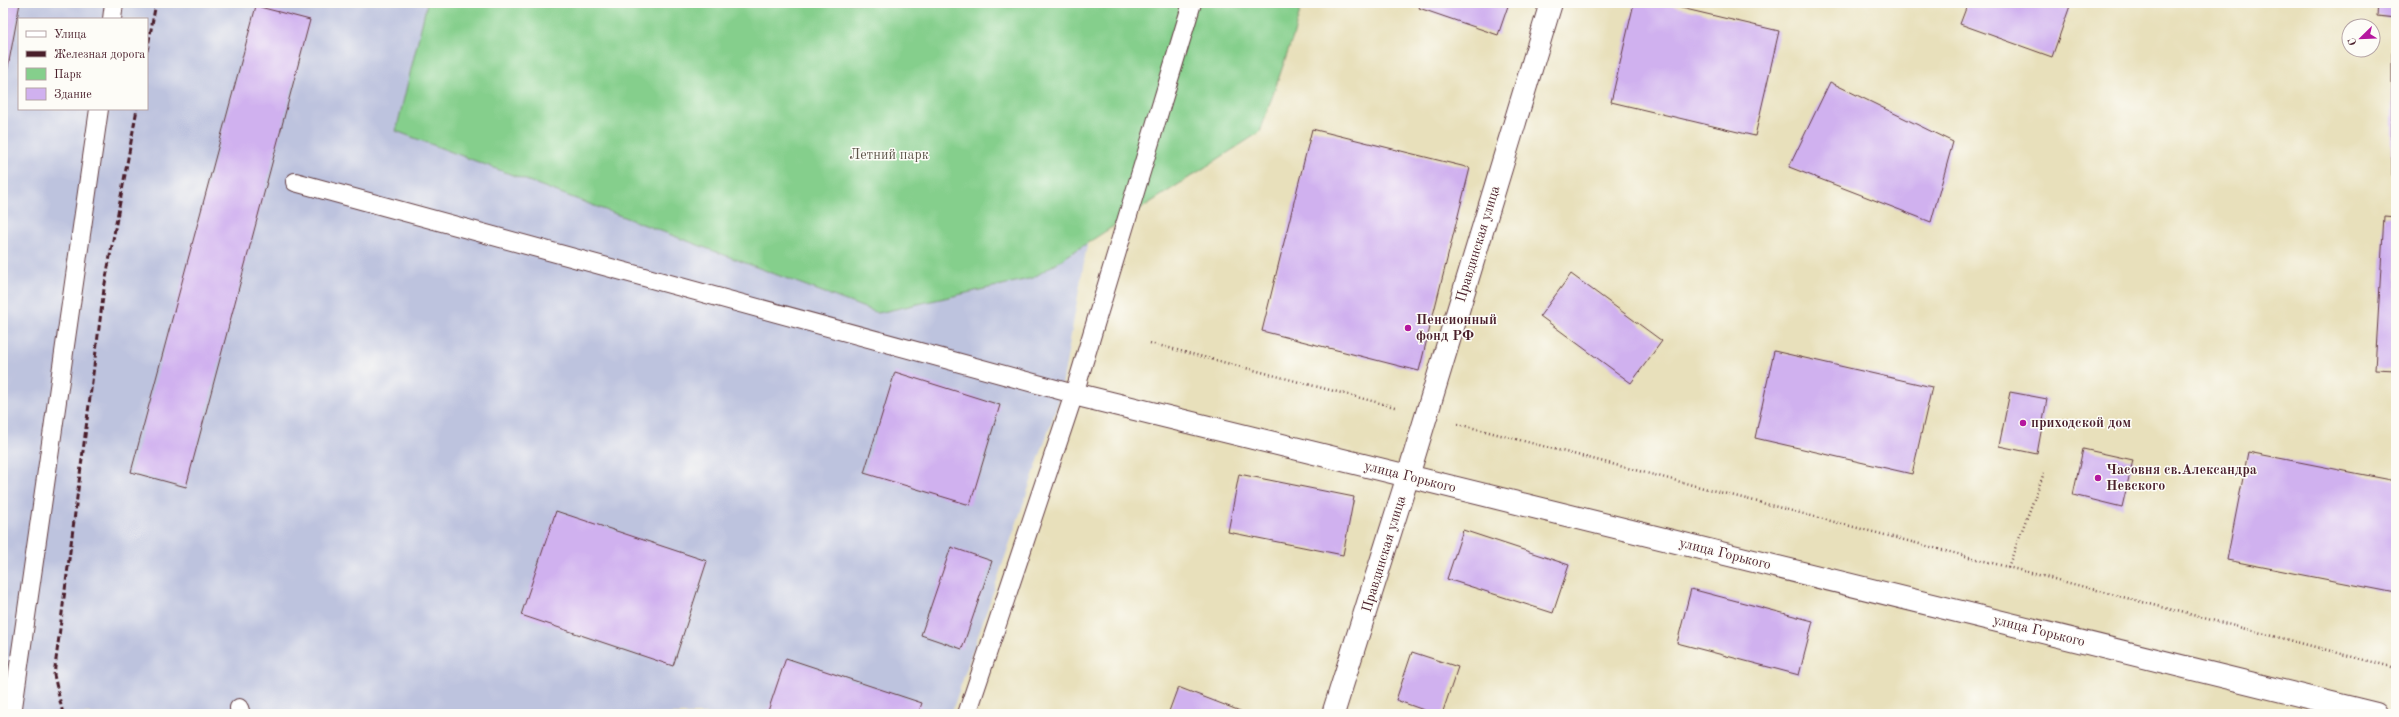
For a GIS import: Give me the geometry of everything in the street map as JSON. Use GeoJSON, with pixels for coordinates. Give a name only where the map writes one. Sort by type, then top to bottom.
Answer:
{"type":"FeatureCollection","features":[{"type":"Feature","properties":{"kind":"street","name":"Правдинская улица"},"geometry":{"type":"LineString","coordinates":[[1334,714],[1408,476],[1551,3]]}},
{"type":"Feature","properties":{"kind":"street","name":"улица Горького"},"geometry":{"type":"LineString","coordinates":[[1074,394],[2376,714]]}},
{"type":"Feature","properties":{"kind":"lane"},"geometry":{"type":"LineString","coordinates":[[112,18],[114,3]]}},
{"type":"Feature","properties":{"kind":"lane"},"geometry":{"type":"LineString","coordinates":[[967,714],[1074,394],[1192,3]]}},
{"type":"Feature","properties":{"kind":"lane"},"geometry":{"type":"LineString","coordinates":[[12,714],[99,110]]}},
{"type":"Feature","properties":{"kind":"lane"},"geometry":{"type":"LineString","coordinates":[[296,182],[1074,394]]}},
{"type":"Feature","properties":{"kind":"path"},"geometry":{"type":"LineString","coordinates":[[1150,343],[2396,668]]}},
{"type":"Feature","properties":{"kind":"path"},"geometry":{"type":"LineString","coordinates":[[2008,567],[2044,473]]}},
{"type":"Feature","properties":{"kind":"shaded area"},"geometry":{"type":"Polygon","coordinates":[[[3,3],[1130,3],[1060,397],[951,714],[3,714],[3,3]]]}},
{"type":"Feature","properties":{"kind":"green space","name":"Летний парк"},"geometry":{"type":"Polygon","coordinates":[[[427,3],[1302,3],[1293,37],[1260,132],[1033,278],[878,313],[396,131],[427,3]]]}},
{"type":"Feature","properties":{"kind":"building"},"geometry":{"type":"Polygon","coordinates":[[[3,3],[20,3],[4,88],[3,88],[3,3]]]}},
{"type":"Feature","properties":{"kind":"building"},"geometry":{"type":"Polygon","coordinates":[[[1421,3],[1509,3],[1498,35],[1419,8],[1421,3]]]}},
{"type":"Feature","properties":{"kind":"building"},"geometry":{"type":"Polygon","coordinates":[[[1634,3],[1660,3],[1779,31],[1755,136],[1611,102],[1634,3]]]}},
{"type":"Feature","properties":{"kind":"building"},"geometry":{"type":"Polygon","coordinates":[[[1968,3],[2071,3],[2052,57],[1960,24],[1968,3]]]}},
{"type":"Feature","properties":{"kind":"building"},"geometry":{"type":"Polygon","coordinates":[[[2378,3],[2396,3],[2396,18],[2377,16],[2378,3]]]}},
{"type":"Feature","properties":{"kind":"building"},"geometry":{"type":"Polygon","coordinates":[[[256,6],[310,20],[186,487],[131,472],[256,6]]]}},
{"type":"Feature","properties":{"kind":"building"},"geometry":{"type":"Polygon","coordinates":[[[2392,53],[2396,53],[2396,175],[2392,175],[2392,53]]]}},
{"type":"Feature","properties":{"kind":"building"},"geometry":{"type":"Polygon","coordinates":[[[1830,82],[1953,142],[1931,222],[1789,167],[1830,82]]]}},
{"type":"Feature","properties":{"kind":"building"},"geometry":{"type":"Polygon","coordinates":[[[1312,129],[1470,168],[1419,371],[1262,331],[1312,129]]]}},
{"type":"Feature","properties":{"kind":"building"},"geometry":{"type":"Polygon","coordinates":[[[2384,216],[2396,217],[2396,370],[2375,369],[2384,216]]]}},
{"type":"Feature","properties":{"kind":"building"},"geometry":{"type":"Polygon","coordinates":[[[1571,274],[1662,341],[1631,383],[1540,316],[1571,274]]]}},
{"type":"Feature","properties":{"kind":"building"},"geometry":{"type":"Polygon","coordinates":[[[1774,351],[1932,387],[1912,474],[1755,438],[1774,351]]]}},
{"type":"Feature","properties":{"kind":"building"},"geometry":{"type":"Polygon","coordinates":[[[895,372],[1000,405],[970,505],[864,473],[895,372]]]}},
{"type":"Feature","properties":{"kind":"building","name":"приходской дом"},"geometry":{"type":"Polygon","coordinates":[[[2010,392],[2047,399],[2037,454],[1999,446],[2010,392]]]}},
{"type":"Feature","properties":{"kind":"building"},"geometry":{"type":"Polygon","coordinates":[[[2083,449],[2133,460],[2122,507],[2073,495],[2083,449]]]}},
{"type":"Feature","properties":{"kind":"building"},"geometry":{"type":"Polygon","coordinates":[[[2248,452],[2396,481],[2396,593],[2227,560],[2248,452]]]}},
{"type":"Feature","properties":{"kind":"building"},"geometry":{"type":"Polygon","coordinates":[[[1239,474],[1354,497],[1343,555],[1228,532],[1239,474]]]}},
{"type":"Feature","properties":{"kind":"building"},"geometry":{"type":"Polygon","coordinates":[[[556,511],[707,561],[673,666],[521,615],[556,511]]]}},
{"type":"Feature","properties":{"kind":"building"},"geometry":{"type":"Polygon","coordinates":[[[1463,530],[1569,565],[1553,613],[1447,579],[1463,530]]]}},
{"type":"Feature","properties":{"kind":"building"},"geometry":{"type":"Polygon","coordinates":[[[951,547],[992,561],[962,649],[921,635],[951,547]]]}},
{"type":"Feature","properties":{"kind":"building"},"geometry":{"type":"Polygon","coordinates":[[[1691,589],[1813,621],[1799,675],[1677,643],[1691,589]]]}},
{"type":"Feature","properties":{"kind":"building"},"geometry":{"type":"Polygon","coordinates":[[[1412,652],[1458,667],[1442,714],[1435,714],[1396,700],[1412,652]]]}},
{"type":"Feature","properties":{"kind":"building"},"geometry":{"type":"Polygon","coordinates":[[[786,658],[922,703],[918,714],[767,714],[786,658]]]}},
{"type":"Feature","properties":{"kind":"building"},"geometry":{"type":"Polygon","coordinates":[[[1178,687],[1248,714],[1168,714],[1178,687]]]}},
{"type":"Feature","properties":{"kind":"railway"},"geometry":{"type":"LineString","coordinates":[[148,46],[156,3]]}},
{"type":"Feature","properties":{"kind":"railway"},"geometry":{"type":"LineString","coordinates":[[63,714],[54,675],[104,289],[137,110]]}},
{"type":"Feature","properties":{"kind":"place","name":"Пенсионный фонд РФ"},"geometry":{"type":"Point","coordinates":[1408,328]}},
{"type":"Feature","properties":{"kind":"place","name":"приходской дом"},"geometry":{"type":"Point","coordinates":[2023,423]}},
{"type":"Feature","properties":{"kind":"place","name":"Часовня св.Александра Невского"},"geometry":{"type":"Point","coordinates":[2098,478]}}]}
